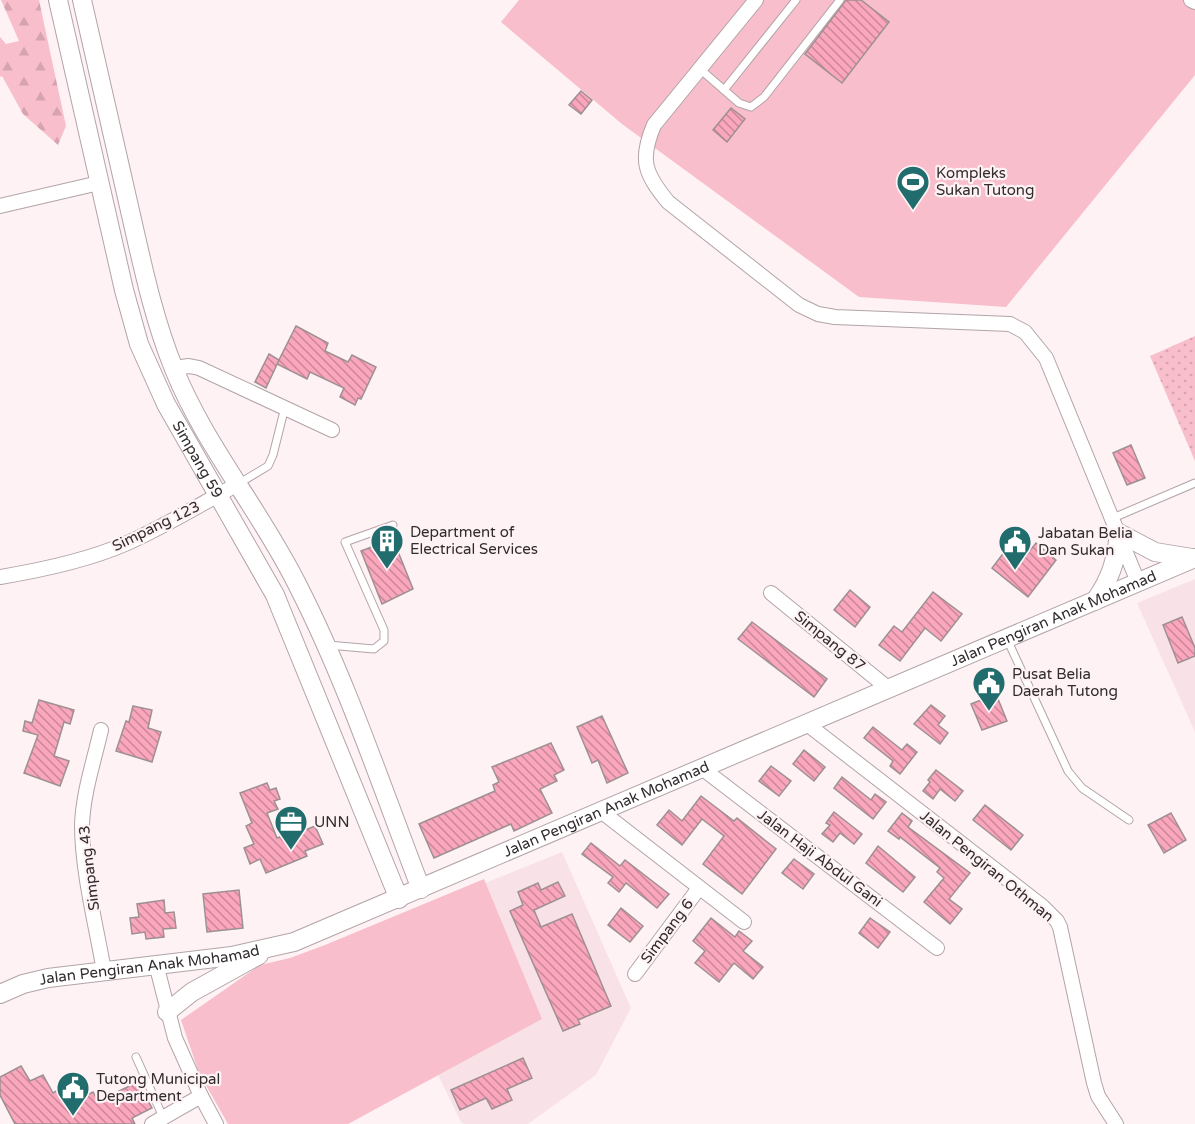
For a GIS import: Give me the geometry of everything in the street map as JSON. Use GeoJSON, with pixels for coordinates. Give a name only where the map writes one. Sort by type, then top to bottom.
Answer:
{"type":"FeatureCollection","features":[{"type":"Feature","properties":{"kind":"street","name":"Simpang 59"},"geometry":{"type":"LineString","coordinates":[[58,0],[124,290],[140,344],[166,404],[275,595],[399,899]]}},
{"type":"Feature","properties":{"kind":"street","name":"Simpang 59"},"geometry":{"type":"LineString","coordinates":[[82,0],[147,285],[162,338],[185,394],[201,424],[298,585],[326,645],[421,889]]}},
{"type":"Feature","properties":{"kind":"street"},"geometry":{"type":"LineString","coordinates":[[756,0],[654,125],[646,145],[646,165],[654,185],[669,202],[800,305],[818,314],[835,317],[1010,324],[1025,332],[1046,358],[1138,582]]}},
{"type":"Feature","properties":{"kind":"street"},"geometry":{"type":"LineString","coordinates":[[1191,0],[1195,2]]}},
{"type":"Feature","properties":{"kind":"street"},"geometry":{"type":"LineString","coordinates":[[0,206],[99,183]]}},
{"type":"Feature","properties":{"kind":"street"},"geometry":{"type":"LineString","coordinates":[[174,368],[189,366],[199,368],[332,430]]}},
{"type":"Feature","properties":{"kind":"street","name":"Simpang 123"},"geometry":{"type":"LineString","coordinates":[[0,577],[49,568],[123,545],[172,522],[238,484]]}},
{"type":"Feature","properties":{"kind":"street"},"geometry":{"type":"LineString","coordinates":[[1116,526],[1155,552],[1195,558]]}},
{"type":"Feature","properties":{"kind":"street"},"geometry":{"type":"LineString","coordinates":[[1094,602],[1106,585],[1114,567],[1116,526]]}},
{"type":"Feature","properties":{"kind":"street","name":"Jalan Pengiran Anak Mohamad"},"geometry":{"type":"LineString","coordinates":[[0,994],[23,984],[48,978],[232,956],[294,942],[1195,558]]}},
{"type":"Feature","properties":{"kind":"street","name":"Simpang 87"},"geometry":{"type":"LineString","coordinates":[[771,593],[889,689]]}},
{"type":"Feature","properties":{"kind":"street","name":"Jalan Pengiran Othman"},"geometry":{"type":"LineString","coordinates":[[807,724],[1042,906],[1057,921],[1094,1083],[1098,1096],[1116,1124]]}},
{"type":"Feature","properties":{"kind":"street","name":"Simpang 43"},"geometry":{"type":"LineString","coordinates":[[101,730],[82,825],[85,861],[104,971]]}},
{"type":"Feature","properties":{"kind":"street","name":"Jalan Haji Abdul Gani"},"geometry":{"type":"LineString","coordinates":[[703,769],[937,948]]}},
{"type":"Feature","properties":{"kind":"street"},"geometry":{"type":"LineString","coordinates":[[602,812],[744,922]]}},
{"type":"Feature","properties":{"kind":"street","name":"Simpang 6"},"geometry":{"type":"LineString","coordinates":[[635,974],[699,888]]}},
{"type":"Feature","properties":{"kind":"street"},"geometry":{"type":"LineString","coordinates":[[167,1012],[192,992],[268,949]]}},
{"type":"Feature","properties":{"kind":"street"},"geometry":{"type":"LineString","coordinates":[[156,964],[175,1038],[216,1124]]}},
{"type":"Feature","properties":{"kind":"street"},"geometry":{"type":"LineString","coordinates":[[157,1120],[201,1096]]}},
{"type":"Feature","properties":{"kind":"lane"},"geometry":{"type":"LineString","coordinates":[[724,90],[796,0]]}},
{"type":"Feature","properties":{"kind":"lane"},"geometry":{"type":"LineString","coordinates":[[700,69],[745,106],[751,107],[757,104],[840,0]]}},
{"type":"Feature","properties":{"kind":"lane"},"geometry":{"type":"LineString","coordinates":[[238,484],[268,466],[285,407]]}},
{"type":"Feature","properties":{"kind":"lane"},"geometry":{"type":"LineString","coordinates":[[1116,526],[1195,483]]}},
{"type":"Feature","properties":{"kind":"lane"},"geometry":{"type":"LineString","coordinates":[[326,645],[374,649],[384,642],[384,630],[345,542],[393,525]]}},
{"type":"Feature","properties":{"kind":"lane"},"geometry":{"type":"LineString","coordinates":[[1007,639],[1068,771],[1082,788],[1129,820]]}},
{"type":"Feature","properties":{"kind":"lane"},"geometry":{"type":"LineString","coordinates":[[136,1057],[157,1120]]}},
{"type":"Feature","properties":{"kind":"shaded area"},"geometry":{"type":"Polygon","coordinates":[[[1195,579],[1195,732],[1137,603],[1195,579]]]}},
{"type":"Feature","properties":{"kind":"shaded area"},"geometry":{"type":"Polygon","coordinates":[[[562,852],[631,1008],[596,1075],[528,1124],[464,1124],[438,1075],[541,1019],[485,883],[562,852]]]}},
{"type":"Feature","properties":{"kind":"green space"},"geometry":{"type":"Polygon","coordinates":[[[1,0],[39,0],[66,126],[58,145],[23,114],[2,76],[0,77],[0,37],[6,44],[19,41],[1,0]]]}},
{"type":"Feature","properties":{"kind":"green space","name":"Kompleks Sukan Tutong"},"geometry":{"type":"Polygon","coordinates":[[[519,0],[1195,0],[1195,75],[1006,307],[859,297],[622,124],[501,22],[519,0]]]}},
{"type":"Feature","properties":{"kind":"green space"},"geometry":{"type":"Polygon","coordinates":[[[1195,336],[1195,461],[1150,356],[1195,336]]]}},
{"type":"Feature","properties":{"kind":"green space"},"geometry":{"type":"Polygon","coordinates":[[[484,879],[542,1019],[348,1124],[228,1124],[199,1073],[181,1020],[260,965],[290,958],[325,945],[484,879]]]}},
{"type":"Feature","properties":{"kind":"building"},"geometry":{"type":"Polygon","coordinates":[[[846,0],[861,0],[889,22],[842,83],[805,54],[846,0]]]}},
{"type":"Feature","properties":{"kind":"building"},"geometry":{"type":"Polygon","coordinates":[[[581,91],[592,100],[581,114],[569,105],[581,91]]]}},
{"type":"Feature","properties":{"kind":"building"},"geometry":{"type":"Polygon","coordinates":[[[731,108],[745,119],[727,142],[713,130],[731,108]]]}},
{"type":"Feature","properties":{"kind":"building"},"geometry":{"type":"Polygon","coordinates":[[[296,326],[328,343],[325,351],[348,362],[352,355],[376,367],[361,399],[358,398],[355,405],[340,397],[344,388],[310,372],[307,379],[277,364],[296,326]]]}},
{"type":"Feature","properties":{"kind":"building"},"geometry":{"type":"Polygon","coordinates":[[[269,354],[279,360],[266,388],[255,382],[269,354]]]}},
{"type":"Feature","properties":{"kind":"building"},"geometry":{"type":"Polygon","coordinates":[[[1131,445],[1145,478],[1127,485],[1113,453],[1131,445]]]}},
{"type":"Feature","properties":{"kind":"building","name":"Department of Electrical Services"},"geometry":{"type":"Polygon","coordinates":[[[393,539],[413,589],[382,604],[361,551],[393,539]]]}},
{"type":"Feature","properties":{"kind":"building","name":"Jabatan Belia Dan Sukan"},"geometry":{"type":"Polygon","coordinates":[[[1036,543],[1056,560],[1028,597],[992,568],[1005,551],[1020,563],[1036,543]]]}},
{"type":"Feature","properties":{"kind":"building"},"geometry":{"type":"Polygon","coordinates":[[[850,590],[870,607],[855,627],[834,610],[850,590]]]}},
{"type":"Feature","properties":{"kind":"building"},"geometry":{"type":"Polygon","coordinates":[[[933,592],[962,614],[941,641],[925,628],[900,661],[879,645],[894,626],[902,632],[933,592]]]}},
{"type":"Feature","properties":{"kind":"building"},"geometry":{"type":"Polygon","coordinates":[[[1182,617],[1195,648],[1195,656],[1178,663],[1163,625],[1182,617]]]}},
{"type":"Feature","properties":{"kind":"building"},"geometry":{"type":"Polygon","coordinates":[[[752,622],[827,679],[814,697],[738,639],[752,622]]]}},
{"type":"Feature","properties":{"kind":"building","name":"Pusat Belia Daerah Tutong"},"geometry":{"type":"Polygon","coordinates":[[[996,694],[1007,721],[982,730],[971,704],[996,694]]]}},
{"type":"Feature","properties":{"kind":"building"},"geometry":{"type":"Polygon","coordinates":[[[39,700],[74,710],[70,724],[64,722],[54,756],[69,761],[60,786],[24,773],[38,735],[23,731],[25,721],[32,723],[39,700]]]}},
{"type":"Feature","properties":{"kind":"building"},"geometry":{"type":"Polygon","coordinates":[[[931,705],[945,716],[938,725],[948,733],[940,744],[914,724],[931,705]]]}},
{"type":"Feature","properties":{"kind":"building"},"geometry":{"type":"Polygon","coordinates":[[[133,706],[152,710],[148,728],[161,732],[152,762],[116,751],[126,721],[129,722],[133,706]]]}},
{"type":"Feature","properties":{"kind":"building"},"geometry":{"type":"Polygon","coordinates":[[[602,716],[628,773],[607,783],[598,760],[592,763],[577,727],[602,716]]]}},
{"type":"Feature","properties":{"kind":"building"},"geometry":{"type":"Polygon","coordinates":[[[873,727],[902,750],[907,744],[917,752],[900,774],[890,766],[893,761],[864,738],[873,727]]]}},
{"type":"Feature","properties":{"kind":"building"},"geometry":{"type":"Polygon","coordinates":[[[551,743],[564,770],[554,775],[557,781],[540,789],[552,813],[514,831],[511,824],[434,858],[419,824],[495,791],[493,785],[499,782],[492,767],[551,743]]]}},
{"type":"Feature","properties":{"kind":"building"},"geometry":{"type":"Polygon","coordinates":[[[804,750],[825,767],[814,781],[793,764],[804,750]]]}},
{"type":"Feature","properties":{"kind":"building"},"geometry":{"type":"Polygon","coordinates":[[[771,766],[791,781],[779,796],[759,781],[771,766]]]}},
{"type":"Feature","properties":{"kind":"building"},"geometry":{"type":"Polygon","coordinates":[[[936,770],[963,791],[955,801],[940,789],[933,799],[923,791],[936,770]]]}},
{"type":"Feature","properties":{"kind":"building"},"geometry":{"type":"Polygon","coordinates":[[[842,777],[871,800],[875,794],[886,802],[873,819],[834,788],[842,777]]]}},
{"type":"Feature","properties":{"kind":"building"},"geometry":{"type":"Polygon","coordinates":[[[267,783],[270,790],[276,788],[280,799],[274,801],[278,809],[267,813],[277,838],[315,826],[323,844],[305,851],[307,856],[266,873],[260,859],[250,864],[244,848],[254,844],[246,826],[252,823],[240,793],[267,783]]]}},
{"type":"Feature","properties":{"kind":"building"},"geometry":{"type":"Polygon","coordinates":[[[701,796],[734,821],[737,818],[776,849],[742,894],[703,864],[724,836],[702,819],[682,845],[657,825],[669,810],[682,821],[701,796]]]}},
{"type":"Feature","properties":{"kind":"building"},"geometry":{"type":"Polygon","coordinates":[[[985,805],[1023,835],[1011,850],[973,820],[985,805]]]}},
{"type":"Feature","properties":{"kind":"building"},"geometry":{"type":"Polygon","coordinates":[[[834,812],[862,834],[854,844],[840,833],[833,842],[822,834],[830,825],[826,823],[834,812]]]}},
{"type":"Feature","properties":{"kind":"building"},"geometry":{"type":"Polygon","coordinates":[[[902,813],[912,821],[908,827],[970,873],[949,899],[962,909],[950,924],[924,902],[944,878],[937,872],[940,868],[900,837],[899,839],[888,831],[902,813]]]}},
{"type":"Feature","properties":{"kind":"building"},"geometry":{"type":"Polygon","coordinates":[[[1171,813],[1186,840],[1164,853],[1148,825],[1171,813]]]}},
{"type":"Feature","properties":{"kind":"building"},"geometry":{"type":"Polygon","coordinates":[[[591,843],[620,866],[625,860],[669,894],[657,908],[626,883],[619,892],[608,883],[613,877],[582,854],[591,843]]]}},
{"type":"Feature","properties":{"kind":"building"},"geometry":{"type":"Polygon","coordinates":[[[878,846],[915,877],[903,892],[866,863],[878,846]]]}},
{"type":"Feature","properties":{"kind":"building"},"geometry":{"type":"Polygon","coordinates":[[[794,859],[814,874],[803,889],[782,873],[794,859]]]}},
{"type":"Feature","properties":{"kind":"building"},"geometry":{"type":"Polygon","coordinates":[[[558,882],[565,896],[534,910],[541,927],[572,914],[611,1006],[578,1020],[580,1024],[563,1031],[510,911],[523,905],[518,892],[538,883],[541,890],[558,882]]]}},
{"type":"Feature","properties":{"kind":"building"},"geometry":{"type":"Polygon","coordinates":[[[239,890],[243,928],[207,932],[203,894],[239,890]]]}},
{"type":"Feature","properties":{"kind":"building"},"geometry":{"type":"Polygon","coordinates":[[[164,900],[165,913],[174,912],[176,928],[163,929],[164,937],[146,939],[145,932],[132,934],[130,918],[139,917],[137,904],[164,900]]]}},
{"type":"Feature","properties":{"kind":"building"},"geometry":{"type":"Polygon","coordinates":[[[621,908],[643,926],[630,942],[608,925],[621,908]]]}},
{"type":"Feature","properties":{"kind":"building"},"geometry":{"type":"Polygon","coordinates":[[[711,918],[735,937],[739,931],[752,941],[743,951],[763,967],[753,979],[734,963],[719,982],[695,963],[705,951],[693,941],[711,918]]]}},
{"type":"Feature","properties":{"kind":"building"},"geometry":{"type":"Polygon","coordinates":[[[870,918],[890,932],[878,948],[859,933],[870,918]]]}},
{"type":"Feature","properties":{"kind":"building"},"geometry":{"type":"Polygon","coordinates":[[[523,1058],[532,1078],[507,1089],[512,1100],[492,1109],[486,1098],[460,1110],[451,1090],[523,1058]]]}},
{"type":"Feature","properties":{"kind":"building"},"geometry":{"type":"Polygon","coordinates":[[[21,1066],[30,1081],[43,1075],[53,1093],[72,1082],[81,1098],[93,1092],[98,1101],[138,1082],[152,1108],[132,1118],[135,1124],[15,1124],[0,1095],[0,1077],[21,1066]]]}},
{"type":"Feature","properties":{"kind":"place","name":"Kompleks Sukan Tutong"},"geometry":{"type":"Point","coordinates":[913,211]}},
{"type":"Feature","properties":{"kind":"place","name":"Department of Electrical Services"},"geometry":{"type":"Point","coordinates":[387,570]}},
{"type":"Feature","properties":{"kind":"place","name":"Jabatan Belia Dan Sukan"},"geometry":{"type":"Point","coordinates":[1015,571]}},
{"type":"Feature","properties":{"kind":"place","name":"Pusat Belia Daerah Tutong"},"geometry":{"type":"Point","coordinates":[989,712]}},
{"type":"Feature","properties":{"kind":"place","name":"UNN"},"geometry":{"type":"Point","coordinates":[291,851]}},
{"type":"Feature","properties":{"kind":"place","name":"Tutong Municipal Department"},"geometry":{"type":"Point","coordinates":[73,1117]}}]}
